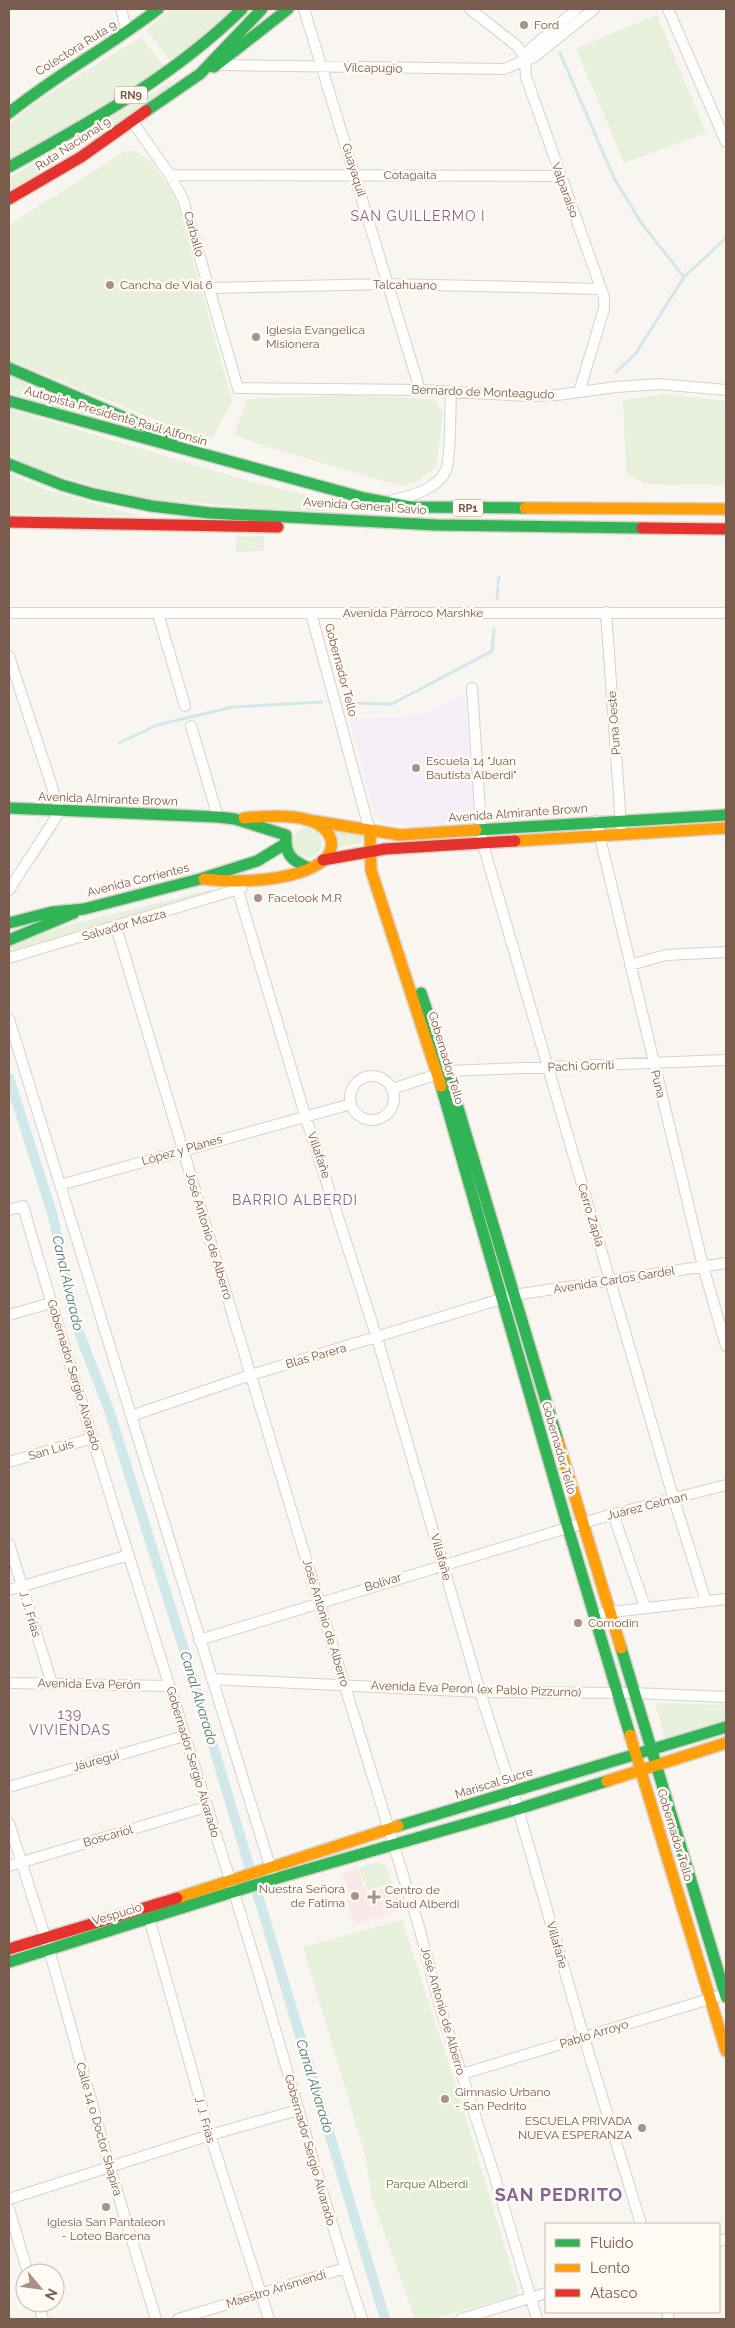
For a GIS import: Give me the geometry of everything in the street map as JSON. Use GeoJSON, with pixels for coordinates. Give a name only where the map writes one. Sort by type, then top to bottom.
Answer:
{"type":"FeatureCollection","features":[{"type":"Feature","properties":{"kind":"main road","name":"Colectora Ruta 9"},"geometry":{"type":"LineString","coordinates":[[9,113],[50,80],[127,32],[158,9]]}},
{"type":"Feature","properties":{"kind":"main road","name":"Ruta Nacional 9"},"geometry":{"type":"LineString","coordinates":[[9,167],[185,62],[206,45],[242,9]]}},
{"type":"Feature","properties":{"kind":"main road","name":"Ruta Nacional 9"},"geometry":{"type":"LineString","coordinates":[[9,199],[81,158],[200,74],[262,9]]}},
{"type":"Feature","properties":{"kind":"main road"},"geometry":{"type":"LineString","coordinates":[[200,74],[218,65],[288,9]]}},
{"type":"Feature","properties":{"kind":"main road"},"geometry":{"type":"LineString","coordinates":[[9,210],[65,174],[81,158]]}},
{"type":"Feature","properties":{"kind":"main road"},"geometry":{"type":"LineString","coordinates":[[9,368],[131,419],[215,458]]}},
{"type":"Feature","properties":{"kind":"main road","name":"Autopista Presidente Raúl Alfonsín"},"geometry":{"type":"LineString","coordinates":[[9,401],[215,458]]}},
{"type":"Feature","properties":{"kind":"main road","name":"Avenida General Savio"},"geometry":{"type":"LineString","coordinates":[[215,458],[382,502],[427,508],[726,508]]}},
{"type":"Feature","properties":{"kind":"main road","name":"Avenida General Savio"},"geometry":{"type":"LineString","coordinates":[[9,464],[78,489],[168,508],[210,514],[299,516],[436,525],[726,530]]}},
{"type":"Feature","properties":{"kind":"main road","name":"RP1"},"geometry":{"type":"LineString","coordinates":[[9,522],[98,521],[286,527],[436,525]]}},
{"type":"Feature","properties":{"kind":"main road","name":"Avenida Almirante Brown"},"geometry":{"type":"LineString","coordinates":[[9,808],[60,812],[235,819],[268,817],[337,822],[360,827],[370,832],[400,835],[481,828],[726,815]]}},
{"type":"Feature","properties":{"kind":"main road"},"geometry":{"type":"LineString","coordinates":[[235,819],[286,840]]}},
{"type":"Feature","properties":{"kind":"main road"},"geometry":{"type":"LineString","coordinates":[[311,821],[326,829],[330,835],[331,849],[324,860],[315,866],[307,867],[293,862],[287,854],[286,840],[294,826],[311,821]]}},
{"type":"Feature","properties":{"kind":"main road","name":"Avenida Almirante Brown"},"geometry":{"type":"LineString","coordinates":[[324,860],[372,851],[482,841],[600,837],[726,828]]}},
{"type":"Feature","properties":{"kind":"main road","name":"Gobernador Tello"},"geometry":{"type":"LineString","coordinates":[[370,832],[371,870],[442,1072],[508,1296],[582,1524],[726,1995]]}},
{"type":"Feature","properties":{"kind":"main road","name":"Avenida Corrientes"},"geometry":{"type":"LineString","coordinates":[[9,923],[52,912],[84,909],[200,879],[258,861],[286,840]]}},
{"type":"Feature","properties":{"kind":"main road","name":"Avenida Corrientes"},"geometry":{"type":"LineString","coordinates":[[200,879],[254,881],[307,867]]}},
{"type":"Feature","properties":{"kind":"main road","name":"Avenida Corrientes"},"geometry":{"type":"LineString","coordinates":[[9,940],[58,922],[84,909]]}},
{"type":"Feature","properties":{"kind":"main road","name":"Gobernador Tello"},"geometry":{"type":"LineString","coordinates":[[508,1296],[568,1528],[620,1694],[640,1770],[726,2050]]}},
{"type":"Feature","properties":{"kind":"main road","name":"Mariscal Sucre"},"geometry":{"type":"LineString","coordinates":[[272,1874],[389,1829],[726,1727]]}},
{"type":"Feature","properties":{"kind":"main road"},"geometry":{"type":"LineString","coordinates":[[232,1887],[272,1874],[394,1846],[726,1743]]}},
{"type":"Feature","properties":{"kind":"main road","name":"Vespucio"},"geometry":{"type":"LineString","coordinates":[[9,1962],[149,1918],[232,1887]]}},
{"type":"Feature","properties":{"kind":"main road","name":"Vespucio"},"geometry":{"type":"LineString","coordinates":[[9,1949],[232,1887]]}},
{"type":"Feature","properties":{"kind":"street"},"geometry":{"type":"LineString","coordinates":[[120,9],[127,32]]}},
{"type":"Feature","properties":{"kind":"street","name":"Guayaquil"},"geometry":{"type":"LineString","coordinates":[[304,9],[420,390]]}},
{"type":"Feature","properties":{"kind":"street"},"geometry":{"type":"LineString","coordinates":[[470,9],[517,46],[525,59],[530,50],[577,9]]}},
{"type":"Feature","properties":{"kind":"street","name":"Vilcapugio"},"geometry":{"type":"LineString","coordinates":[[218,65],[504,69],[525,59],[534,58],[594,9]]}},
{"type":"Feature","properties":{"kind":"street"},"geometry":{"type":"LineString","coordinates":[[668,9],[726,142]]}},
{"type":"Feature","properties":{"kind":"street","name":"Valparaíso"},"geometry":{"type":"LineString","coordinates":[[525,59],[526,77],[601,288],[604,309],[579,392]]}},
{"type":"Feature","properties":{"kind":"street","name":"Carballo"},"geometry":{"type":"LineString","coordinates":[[132,122],[170,175],[185,204],[238,388]]}},
{"type":"Feature","properties":{"kind":"street","name":"Cotagaita"},"geometry":{"type":"LineString","coordinates":[[170,175],[560,176]]}},
{"type":"Feature","properties":{"kind":"street","name":"Talcahuano"},"geometry":{"type":"LineString","coordinates":[[209,288],[388,284],[601,288]]}},
{"type":"Feature","properties":{"kind":"street","name":"Bernardo de Monteagudo"},"geometry":{"type":"LineString","coordinates":[[238,388],[420,390],[526,396],[659,384],[726,390]]}},
{"type":"Feature","properties":{"kind":"street"},"geometry":{"type":"LineString","coordinates":[[382,502],[416,494],[436,483],[446,470],[448,464],[450,392]]}},
{"type":"Feature","properties":{"kind":"street","name":"Avenida Párroco Marshke"},"geometry":{"type":"LineString","coordinates":[[9,613],[606,612],[726,614]]}},
{"type":"Feature","properties":{"kind":"street","name":"Puna Oeste"},"geometry":{"type":"LineString","coordinates":[[606,612],[622,835]]}},
{"type":"Feature","properties":{"kind":"street","name":"Gobernador Tello"},"geometry":{"type":"LineString","coordinates":[[311,613],[370,832]]}},
{"type":"Feature","properties":{"kind":"street"},"geometry":{"type":"LineString","coordinates":[[158,614],[185,706]]}},
{"type":"Feature","properties":{"kind":"street"},"geometry":{"type":"LineString","coordinates":[[9,656],[60,812],[9,890]]}},
{"type":"Feature","properties":{"kind":"street","name":"Cerro Zapla"},"geometry":{"type":"LineString","coordinates":[[472,688],[482,841],[674,1500],[706,1601]]}},
{"type":"Feature","properties":{"kind":"street"},"geometry":{"type":"LineString","coordinates":[[191,726],[218,817]]}},
{"type":"Feature","properties":{"kind":"street","name":"Puna"},"geometry":{"type":"LineString","coordinates":[[596,822],[703,1266],[726,1346]]}},
{"type":"Feature","properties":{"kind":"street","name":"Salvador Mazza"},"geometry":{"type":"LineString","coordinates":[[9,958],[238,890],[254,881]]}},
{"type":"Feature","properties":{"kind":"street","name":"Villafañe"},"geometry":{"type":"LineString","coordinates":[[238,890],[305,1115],[377,1338],[480,1692],[513,1792],[584,2037],[641,2223]]}},
{"type":"Feature","properties":{"kind":"street","name":"José Antonio de Alberro"},"geometry":{"type":"LineString","coordinates":[[116,927],[537,2319]]}},
{"type":"Feature","properties":{"kind":"street"},"geometry":{"type":"LineString","coordinates":[[630,965],[666,955],[726,952]]}},
{"type":"Feature","properties":{"kind":"street"},"geometry":{"type":"LineString","coordinates":[[9,1019],[272,1874]]}},
{"type":"Feature","properties":{"kind":"street","name":"Pachi Gorriti"},"geometry":{"type":"LineString","coordinates":[[392,1089],[442,1072],[726,1060]]}},
{"type":"Feature","properties":{"kind":"street"},"geometry":{"type":"LineString","coordinates":[[367,1077],[382,1078],[392,1089],[393,1104],[390,1110],[378,1119],[364,1118],[358,1115],[351,1104],[350,1097],[355,1084],[367,1077]]}},
{"type":"Feature","properties":{"kind":"street","name":"López y Planes"},"geometry":{"type":"LineString","coordinates":[[60,1185],[305,1115],[351,1104]]}},
{"type":"Feature","properties":{"kind":"street","name":"Gobernador Sergio Alvarado"},"geometry":{"type":"LineString","coordinates":[[9,1210],[23,1206],[51,1303],[232,1887],[345,2268],[362,2319]]}},
{"type":"Feature","properties":{"kind":"street","name":"Avenida Carlos Gardel"},"geometry":{"type":"LineString","coordinates":[[508,1296],[726,1263]]}},
{"type":"Feature","properties":{"kind":"street","name":"Blas Parera"},"geometry":{"type":"LineString","coordinates":[[130,1416],[251,1375],[377,1338],[508,1296]]}},
{"type":"Feature","properties":{"kind":"street"},"geometry":{"type":"LineString","coordinates":[[9,1315],[51,1303]]}},
{"type":"Feature","properties":{"kind":"street","name":"San Luis"},"geometry":{"type":"LineString","coordinates":[[9,1462],[93,1438]]}},
{"type":"Feature","properties":{"kind":"street","name":"Juárez Celman"},"geometry":{"type":"LineString","coordinates":[[568,1528],[613,1514],[674,1500],[726,1485]]}},
{"type":"Feature","properties":{"kind":"street"},"geometry":{"type":"LineString","coordinates":[[613,1514],[646,1607]]}},
{"type":"Feature","properties":{"kind":"street","name":"Bolívar"},"geometry":{"type":"LineString","coordinates":[[199,1640],[443,1564],[568,1528]]}},
{"type":"Feature","properties":{"kind":"street","name":"J. J. Frias"},"geometry":{"type":"LineString","coordinates":[[9,1544],[52,1684]]}},
{"type":"Feature","properties":{"kind":"street"},"geometry":{"type":"LineString","coordinates":[[9,1590],[129,1555]]}},
{"type":"Feature","properties":{"kind":"street"},"geometry":{"type":"LineString","coordinates":[[596,1615],[609,1611],[726,1599]]}},
{"type":"Feature","properties":{"kind":"street","name":"Avenida Eva Peron (ex Pablo Pizzurno)"},"geometry":{"type":"LineString","coordinates":[[212,1680],[345,1684],[480,1692],[620,1694]]}},
{"type":"Feature","properties":{"kind":"street","name":"Avenida Eva Perón"},"geometry":{"type":"LineString","coordinates":[[9,1682],[169,1686]]}},
{"type":"Feature","properties":{"kind":"street"},"geometry":{"type":"LineString","coordinates":[[620,1694],[726,1697]]}},
{"type":"Feature","properties":{"kind":"street","name":"Jáuregui"},"geometry":{"type":"LineString","coordinates":[[9,1787],[184,1736]]}},
{"type":"Feature","properties":{"kind":"street","name":"Boscariol"},"geometry":{"type":"LineString","coordinates":[[9,1866],[206,1807]]}},
{"type":"Feature","properties":{"kind":"street","name":"Calle 14 o Doctor Shapira"},"geometry":{"type":"LineString","coordinates":[[9,1823],[49,1949],[110,2168],[156,2319]]}},
{"type":"Feature","properties":{"kind":"street","name":"J. J. Frias"},"geometry":{"type":"LineString","coordinates":[[149,1918],[210,2135],[269,2319]]}},
{"type":"Feature","properties":{"kind":"street","name":"Pablo Arroyo"},"geometry":{"type":"LineString","coordinates":[[462,2074],[710,1998],[726,1995]]}},
{"type":"Feature","properties":{"kind":"street"},"geometry":{"type":"LineString","coordinates":[[9,2200],[210,2135],[298,2110]]}},
{"type":"Feature","properties":{"kind":"street"},"geometry":{"type":"LineString","coordinates":[[9,2209],[25,2263]]}},
{"type":"Feature","properties":{"kind":"street","name":"Maestro Arismendi"},"geometry":{"type":"LineString","coordinates":[[178,2319],[345,2268]]}},
{"type":"Feature","properties":{"kind":"street"},"geometry":{"type":"LineString","coordinates":[[461,2319],[545,2293]]}},
{"type":"Feature","properties":{"kind":"shaded area","name":"Escuela 14 \"Juan Bautista Alberdi\""},"geometry":{"type":"Polygon","coordinates":[[[464,694],[475,821],[416,827],[385,823],[375,815],[350,720],[422,715],[464,694]]]}},
{"type":"Feature","properties":{"kind":"shaded area","name":"Centro de Salud Alberdi"},"geometry":{"type":"Polygon","coordinates":[[[358,1868],[366,1894],[393,1885],[402,1910],[354,1926],[347,1901],[351,1899],[342,1873],[358,1868]]]}},
{"type":"Feature","properties":{"kind":"green space"},"geometry":{"type":"Polygon","coordinates":[[[171,9],[232,9],[172,63],[146,30],[171,9]]]}},
{"type":"Feature","properties":{"kind":"green space"},"geometry":{"type":"Polygon","coordinates":[[[657,15],[706,133],[624,163],[576,48],[657,15]]]}},
{"type":"Feature","properties":{"kind":"green space"},"geometry":{"type":"Polygon","coordinates":[[[141,37],[165,68],[9,160],[9,125],[37,101],[141,37]]]}},
{"type":"Feature","properties":{"kind":"green space"},"geometry":{"type":"Polygon","coordinates":[[[180,76],[151,103],[9,193],[9,178],[180,76]]]}},
{"type":"Feature","properties":{"kind":"green space"},"geometry":{"type":"Polygon","coordinates":[[[127,150],[139,153],[151,162],[175,195],[232,401],[213,437],[193,435],[9,360],[9,225],[127,150]]]}},
{"type":"Feature","properties":{"kind":"green space"},"geometry":{"type":"Polygon","coordinates":[[[9,376],[145,435],[9,392],[9,376]]]}},
{"type":"Feature","properties":{"kind":"green space"},"geometry":{"type":"Polygon","coordinates":[[[663,394],[726,401],[726,485],[645,484],[626,473],[623,400],[663,394]]]}},
{"type":"Feature","properties":{"kind":"green space"},"geometry":{"type":"Polygon","coordinates":[[[345,395],[433,399],[443,412],[436,467],[416,482],[401,486],[257,444],[234,434],[248,399],[345,395]]]}},
{"type":"Feature","properties":{"kind":"green space"},"geometry":{"type":"Polygon","coordinates":[[[9,409],[248,481],[364,508],[364,511],[296,511],[133,498],[35,468],[9,455],[9,409]]]}},
{"type":"Feature","properties":{"kind":"green space"},"geometry":{"type":"Polygon","coordinates":[[[9,473],[47,490],[140,516],[9,514],[9,473]]]}},
{"type":"Feature","properties":{"kind":"green space"},"geometry":{"type":"Polygon","coordinates":[[[264,536],[264,551],[236,552],[236,537],[264,536]]]}},
{"type":"Feature","properties":{"kind":"green space"},"geometry":{"type":"Polygon","coordinates":[[[307,828],[313,829],[321,837],[321,849],[313,857],[307,858],[301,857],[293,849],[292,843],[293,837],[301,829],[307,828]]]}},
{"type":"Feature","properties":{"kind":"green space"},"geometry":{"type":"Polygon","coordinates":[[[333,828],[360,835],[362,838],[361,843],[338,848],[338,837],[333,828]]]}},
{"type":"Feature","properties":{"kind":"green space"},"geometry":{"type":"Polygon","coordinates":[[[210,890],[215,891],[9,951],[9,946],[14,943],[69,925],[210,890]]]}},
{"type":"Feature","properties":{"kind":"green space"},"geometry":{"type":"Polygon","coordinates":[[[655,1703],[726,1705],[726,1720],[665,1738],[655,1703]]]}},
{"type":"Feature","properties":{"kind":"green space"},"geometry":{"type":"Polygon","coordinates":[[[377,1862],[387,1866],[392,1883],[368,1891],[359,1868],[377,1862]]]}},
{"type":"Feature","properties":{"kind":"green space","name":"Parque Alberdi"},"geometry":{"type":"Polygon","coordinates":[[[402,1920],[459,2095],[518,2290],[518,2295],[433,2319],[415,2319],[372,2198],[365,2155],[303,1947],[402,1920]]]}},
{"type":"Feature","properties":{"kind":"waterway"},"geometry":{"type":"LineString","coordinates":[[560,53],[614,178],[642,224],[684,277]]}},
{"type":"Feature","properties":{"kind":"waterway"},"geometry":{"type":"LineString","coordinates":[[616,372],[636,353],[684,277],[726,238]]}},
{"type":"Feature","properties":{"kind":"waterway"},"geometry":{"type":"LineString","coordinates":[[498,583],[499,577]]}},
{"type":"Feature","properties":{"kind":"waterway"},"geometry":{"type":"LineString","coordinates":[[497,599],[498,587]]}},
{"type":"Feature","properties":{"kind":"waterway"},"geometry":{"type":"LineString","coordinates":[[344,703],[392,704],[492,651],[494,630]]}},
{"type":"Feature","properties":{"kind":"waterway"},"geometry":{"type":"LineString","coordinates":[[119,743],[157,725],[233,707],[322,702]]}},
{"type":"Feature","properties":{"kind":"waterway"},"geometry":{"type":"LineString","coordinates":[[35,859],[55,828]]}},
{"type":"Feature","properties":{"kind":"waterway","name":"Canal Alvarado"},"geometry":{"type":"LineString","coordinates":[[9,1078],[53,1216],[75,1322],[109,1410],[194,1682],[385,2319]]}},
{"type":"Feature","properties":{"kind":"traffic: fast"},"geometry":{"type":"LineString","coordinates":[[9,113],[45,86],[158,9]]}},
{"type":"Feature","properties":{"kind":"traffic: fast"},"geometry":{"type":"LineString","coordinates":[[9,167],[131,96],[189,55],[242,9]]}},
{"type":"Feature","properties":{"kind":"traffic: fast"},"geometry":{"type":"LineString","coordinates":[[146,111],[200,74],[262,9]]}},
{"type":"Feature","properties":{"kind":"traffic: fast"},"geometry":{"type":"LineString","coordinates":[[214,67],[288,9]]}},
{"type":"Feature","properties":{"kind":"traffic: fast"},"geometry":{"type":"LineString","coordinates":[[9,368],[172,438]]}},
{"type":"Feature","properties":{"kind":"traffic: fast"},"geometry":{"type":"LineString","coordinates":[[9,401],[364,498],[411,507],[525,508]]}},
{"type":"Feature","properties":{"kind":"traffic: fast"},"geometry":{"type":"LineString","coordinates":[[9,464],[62,485],[93,494],[151,506],[210,513],[436,525],[642,528]]}},
{"type":"Feature","properties":{"kind":"traffic: fast"},"geometry":{"type":"LineString","coordinates":[[9,808],[218,817],[235,819],[286,835]]}},
{"type":"Feature","properties":{"kind":"traffic: fast"},"geometry":{"type":"LineString","coordinates":[[476,830],[726,815]]}},
{"type":"Feature","properties":{"kind":"traffic: fast"},"geometry":{"type":"LineString","coordinates":[[286,837],[290,856],[307,867]]}},
{"type":"Feature","properties":{"kind":"traffic: fast"},"geometry":{"type":"LineString","coordinates":[[9,923],[52,912],[84,909],[200,879],[257,861],[285,844]]}},
{"type":"Feature","properties":{"kind":"traffic: fast"},"geometry":{"type":"LineString","coordinates":[[9,940],[74,913]]}},
{"type":"Feature","properties":{"kind":"traffic: fast"},"geometry":{"type":"LineString","coordinates":[[421,993],[447,1071],[558,1441]]}},
{"type":"Feature","properties":{"kind":"traffic: fast"},"geometry":{"type":"LineString","coordinates":[[441,1086],[568,1528],[630,1735]]}},
{"type":"Feature","properties":{"kind":"traffic: fast"},"geometry":{"type":"LineString","coordinates":[[621,1648],[726,1997]]}},
{"type":"Feature","properties":{"kind":"traffic: fast"},"geometry":{"type":"LineString","coordinates":[[398,1826],[726,1727]]}},
{"type":"Feature","properties":{"kind":"traffic: fast"},"geometry":{"type":"LineString","coordinates":[[9,1962],[274,1879],[518,1809],[607,1781]]}},
{"type":"Feature","properties":{"kind":"traffic: slow"},"geometry":{"type":"LineString","coordinates":[[525,508],[726,509]]}},
{"type":"Feature","properties":{"kind":"traffic: slow"},"geometry":{"type":"LineString","coordinates":[[204,879],[249,881],[283,877],[312,867],[324,860],[330,851],[331,840],[326,830],[306,819],[280,816],[244,818]]}},
{"type":"Feature","properties":{"kind":"traffic: slow"},"geometry":{"type":"LineString","coordinates":[[314,821],[400,835],[476,830]]}},
{"type":"Feature","properties":{"kind":"traffic: slow"},"geometry":{"type":"LineString","coordinates":[[515,841],[726,828]]}},
{"type":"Feature","properties":{"kind":"traffic: slow"},"geometry":{"type":"LineString","coordinates":[[370,832],[371,870],[441,1086]]}},
{"type":"Feature","properties":{"kind":"traffic: slow"},"geometry":{"type":"LineString","coordinates":[[558,1441],[621,1648]]}},
{"type":"Feature","properties":{"kind":"traffic: slow"},"geometry":{"type":"LineString","coordinates":[[630,1735],[726,2051]]}},
{"type":"Feature","properties":{"kind":"traffic: slow"},"geometry":{"type":"LineString","coordinates":[[607,1781],[726,1743]]}},
{"type":"Feature","properties":{"kind":"traffic: slow"},"geometry":{"type":"LineString","coordinates":[[177,1898],[398,1826]]}},
{"type":"Feature","properties":{"kind":"traffic: jam"},"geometry":{"type":"LineString","coordinates":[[9,199],[81,157],[146,111]]}},
{"type":"Feature","properties":{"kind":"traffic: jam"},"geometry":{"type":"LineString","coordinates":[[9,522],[278,527]]}},
{"type":"Feature","properties":{"kind":"traffic: jam"},"geometry":{"type":"LineString","coordinates":[[642,528],[726,529]]}},
{"type":"Feature","properties":{"kind":"traffic: jam"},"geometry":{"type":"LineString","coordinates":[[323,860],[385,849],[515,841]]}},
{"type":"Feature","properties":{"kind":"traffic: jam"},"geometry":{"type":"LineString","coordinates":[[9,1949],[177,1898]]}},
{"type":"Feature","properties":{"kind":"place","name":"Ford"},"geometry":{"type":"Point","coordinates":[524,25]}},
{"type":"Feature","properties":{"kind":"place","name":"Cancha de Vial 6"},"geometry":{"type":"Point","coordinates":[110,285]}},
{"type":"Feature","properties":{"kind":"place","name":"Iglesia Evangelica Misionera"},"geometry":{"type":"Point","coordinates":[256,337]}},
{"type":"Feature","properties":{"kind":"place","name":"Escuela 14 \"Juan Bautista Alberdi\""},"geometry":{"type":"Point","coordinates":[416,768]}},
{"type":"Feature","properties":{"kind":"place","name":"Facelook M.R"},"geometry":{"type":"Point","coordinates":[258,898]}},
{"type":"Feature","properties":{"kind":"place","name":"Comodín"},"geometry":{"type":"Point","coordinates":[578,1623]}},
{"type":"Feature","properties":{"kind":"place","name":"Nuestra Señora de Fatima"},"geometry":{"type":"Point","coordinates":[355,1896]}},
{"type":"Feature","properties":{"kind":"place","name":"Centro de Salud Alberdi"},"geometry":{"type":"Point","coordinates":[374,1897]}},
{"type":"Feature","properties":{"kind":"place","name":"Gimnasio Urbano - San Pedrito"},"geometry":{"type":"Point","coordinates":[445,2099]}},
{"type":"Feature","properties":{"kind":"place","name":"ESCUELA PRIVADA NUEVA ESPERANZA"},"geometry":{"type":"Point","coordinates":[642,2128]}},
{"type":"Feature","properties":{"kind":"place","name":"Iglesia San Pantaleon - Loteo Barcena"},"geometry":{"type":"Point","coordinates":[106,2207]}},
{"type":"Feature","properties":{"kind":"district","name":"SAN GUILLERMO I"},"geometry":{"type":"Point","coordinates":[418,216]}},
{"type":"Feature","properties":{"kind":"district","name":"BARRIO ALBERDI"},"geometry":{"type":"Point","coordinates":[295,1200]}},
{"type":"Feature","properties":{"kind":"district","name":"139 VIVIENDAS"},"geometry":{"type":"Point","coordinates":[70,1722]}},
{"type":"Feature","properties":{"kind":"district","name":"SAN PEDRITO"},"geometry":{"type":"Point","coordinates":[559,2195]}}]}
